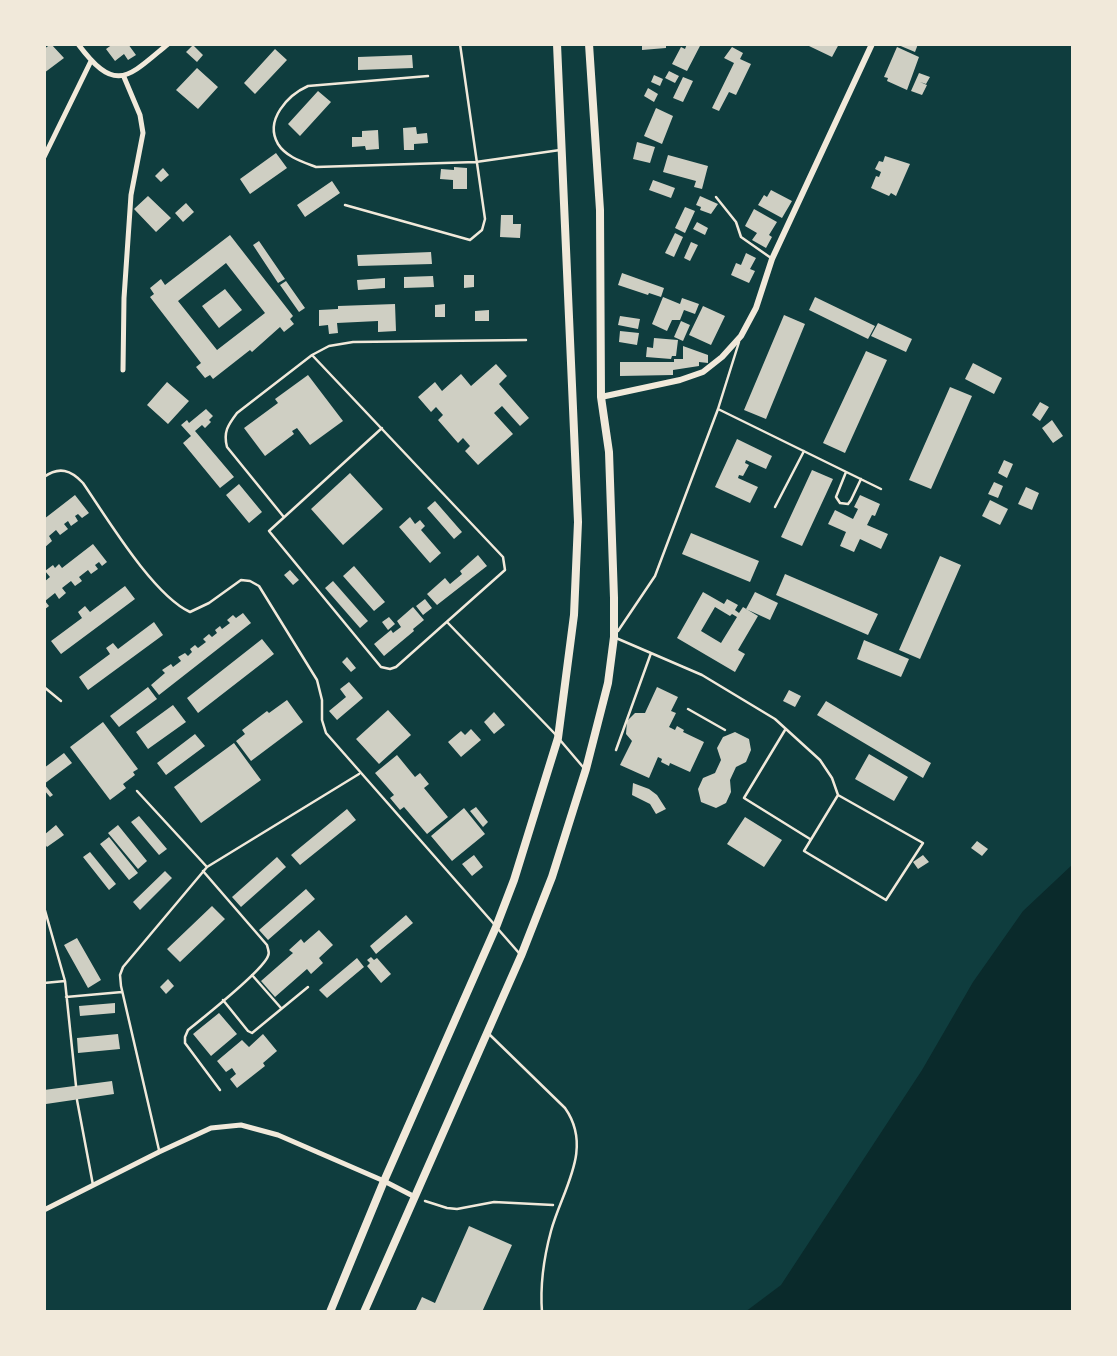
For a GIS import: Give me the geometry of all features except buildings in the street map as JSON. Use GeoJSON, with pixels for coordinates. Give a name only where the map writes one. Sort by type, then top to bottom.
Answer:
{"type":"FeatureCollection","features":[{"type":"Feature","properties":{"kind":"main road"},"geometry":{"type":"LineString","coordinates":[[330,1312],[384,1181],[496,927],[518,868],[558,738],[574,615],[578,522],[557,44]]}},
{"type":"Feature","properties":{"kind":"main road"},"geometry":{"type":"LineString","coordinates":[[365,1312],[521,956],[552,877],[586,769],[608,683],[614,637],[609,452],[601,397],[600,210],[589,44]]}},
{"type":"Feature","properties":{"kind":"street"},"geometry":{"type":"LineString","coordinates":[[78,44],[92,61],[112,75],[124,77],[135,72],[168,44]]}},
{"type":"Feature","properties":{"kind":"street"},"geometry":{"type":"LineString","coordinates":[[601,397],[680,380],[703,372],[722,357],[741,336],[756,308],[772,259],[872,44]]}},
{"type":"Feature","properties":{"kind":"street"},"geometry":{"type":"LineString","coordinates":[[44,157],[92,61]]}},
{"type":"Feature","properties":{"kind":"street"},"geometry":{"type":"LineString","coordinates":[[123,370],[124,298],[131,195],[143,133],[140,115],[124,77]]}},
{"type":"Feature","properties":{"kind":"street"},"geometry":{"type":"LineString","coordinates":[[44,1210],[211,1128],[241,1125],[278,1135],[415,1197]]}},
{"type":"Feature","properties":{"kind":"lane"},"geometry":{"type":"LineString","coordinates":[[345,205],[470,240],[482,230],[485,219],[460,44]]}},
{"type":"Feature","properties":{"kind":"lane"},"geometry":{"type":"LineString","coordinates":[[428,76],[308,86],[293,93],[279,109],[273,132],[279,146],[295,159],[316,167],[476,162],[563,150]]}},
{"type":"Feature","properties":{"kind":"lane"},"geometry":{"type":"LineString","coordinates":[[716,197],[736,222],[741,237],[772,259]]}},
{"type":"Feature","properties":{"kind":"lane"},"geometry":{"type":"LineString","coordinates":[[741,336],[718,409],[655,576],[614,637],[702,675],[775,719],[820,760],[832,778],[838,795],[923,843],[886,900],[804,851],[838,795]]}},
{"type":"Feature","properties":{"kind":"lane"},"geometry":{"type":"LineString","coordinates":[[284,516],[226,447],[224,436],[237,413],[312,355],[329,346],[354,342],[526,340]]}},
{"type":"Feature","properties":{"kind":"lane"},"geometry":{"type":"LineString","coordinates":[[312,355],[382,428],[503,557],[505,563],[505,570],[396,667],[390,669],[381,667],[270,533],[271,528],[382,428]]}},
{"type":"Feature","properties":{"kind":"lane"},"geometry":{"type":"LineString","coordinates":[[718,409],[881,489]]}},
{"type":"Feature","properties":{"kind":"lane"},"geometry":{"type":"LineString","coordinates":[[775,507],[804,451]]}},
{"type":"Feature","properties":{"kind":"lane"},"geometry":{"type":"LineString","coordinates":[[44,477],[60,470],[76,475],[139,565],[180,608],[190,612],[198,609],[241,580],[259,586],[317,680],[326,733],[359,774],[521,956]]}},
{"type":"Feature","properties":{"kind":"lane"},"geometry":{"type":"LineString","coordinates":[[846,472],[836,497],[840,503],[848,504],[861,479]]}},
{"type":"Feature","properties":{"kind":"lane"},"geometry":{"type":"LineString","coordinates":[[447,622],[586,769]]}},
{"type":"Feature","properties":{"kind":"lane"},"geometry":{"type":"LineString","coordinates":[[616,750],[651,653]]}},
{"type":"Feature","properties":{"kind":"lane"},"geometry":{"type":"LineString","coordinates":[[44,688],[61,701]]}},
{"type":"Feature","properties":{"kind":"lane"},"geometry":{"type":"LineString","coordinates":[[688,709],[725,730]]}},
{"type":"Feature","properties":{"kind":"lane"},"geometry":{"type":"LineString","coordinates":[[785,730],[744,798],[811,840]]}},
{"type":"Feature","properties":{"kind":"lane"},"geometry":{"type":"LineString","coordinates":[[159,1152],[122,992],[120,975],[124,967],[207,867],[359,774]]}},
{"type":"Feature","properties":{"kind":"lane"},"geometry":{"type":"LineString","coordinates":[[137,791],[207,867]]}},
{"type":"Feature","properties":{"kind":"lane"},"geometry":{"type":"LineString","coordinates":[[203,871],[267,945],[267,958],[252,975],[188,1030],[185,1037],[186,1043],[220,1090]]}},
{"type":"Feature","properties":{"kind":"lane"},"geometry":{"type":"LineString","coordinates":[[44,907],[65,981],[76,1086]]}},
{"type":"Feature","properties":{"kind":"lane"},"geometry":{"type":"LineString","coordinates":[[252,975],[281,1008]]}},
{"type":"Feature","properties":{"kind":"lane"},"geometry":{"type":"LineString","coordinates":[[44,983],[65,981]]}},
{"type":"Feature","properties":{"kind":"lane"},"geometry":{"type":"LineString","coordinates":[[223,1000],[250,1033],[308,987]]}},
{"type":"Feature","properties":{"kind":"lane"},"geometry":{"type":"LineString","coordinates":[[66,997],[122,992]]}},
{"type":"Feature","properties":{"kind":"lane"},"geometry":{"type":"LineString","coordinates":[[487,1032],[565,1108],[578,1132],[578,1148],[545,1254],[542,1312]]}},
{"type":"Feature","properties":{"kind":"lane"},"geometry":{"type":"LineString","coordinates":[[77,1100],[93,1185]]}},
{"type":"Feature","properties":{"kind":"path"},"geometry":{"type":"LineString","coordinates":[[415,1197],[457,1209],[494,1202],[559,1205]]}},
{"type":"Feature","properties":{"kind":"water"},"geometry":{"type":"Polygon","coordinates":[[[1073,864],[1073,1312],[745,1312],[781,1285],[922,1070],[973,982],[1023,911],[1073,864]]]}}]}
